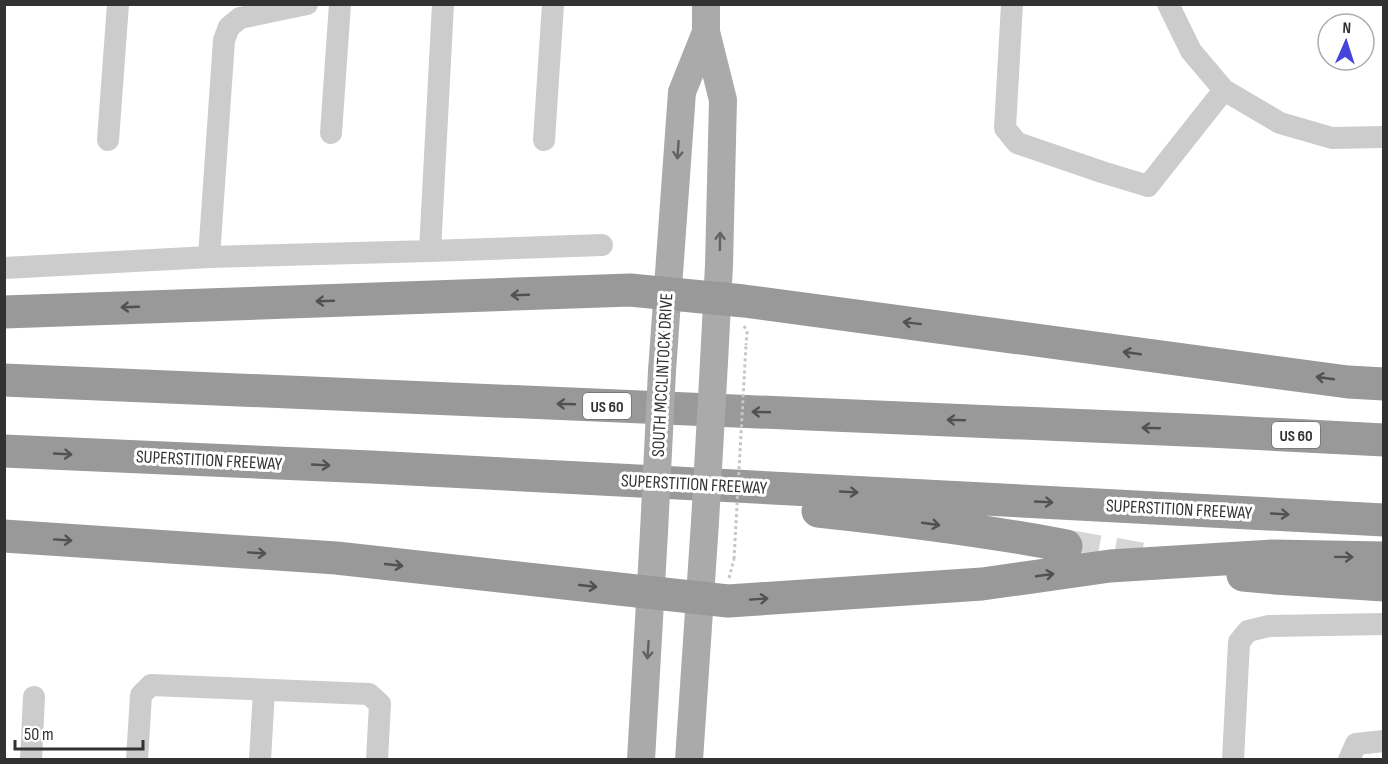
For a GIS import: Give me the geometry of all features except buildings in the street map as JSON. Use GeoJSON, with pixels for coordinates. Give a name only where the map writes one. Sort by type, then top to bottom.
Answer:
{"type":"FeatureCollection","features":[{"type":"Feature","properties":{"kind":"highway"},"geometry":{"type":"LineString","coordinates":[[4,312],[630,290],[718,299],[1383,384]]}},
{"type":"Feature","properties":{"kind":"highway","name":"US 60"},"geometry":{"type":"LineString","coordinates":[[4,380],[1383,440]]}},
{"type":"Feature","properties":{"kind":"highway"},"geometry":{"type":"LineString","coordinates":[[1209,431],[1383,422]]}},
{"type":"Feature","properties":{"kind":"highway","name":"SUPERSTITION FREEWAY"},"geometry":{"type":"LineString","coordinates":[[4,451],[371,467],[1383,520]]}},
{"type":"Feature","properties":{"kind":"highway"},"geometry":{"type":"LineString","coordinates":[[371,467],[617,494],[753,504],[921,522],[1066,546]]}},
{"type":"Feature","properties":{"kind":"highway"},"geometry":{"type":"LineString","coordinates":[[4,536],[336,558],[621,590],[651,592],[715,590],[728,601],[982,584],[1110,566],[1273,556],[1383,558]]}},
{"type":"Feature","properties":{"kind":"highway"},"geometry":{"type":"LineString","coordinates":[[1226,573],[1383,585]]}},
{"type":"Feature","properties":{"kind":"main road","name":"SOUTH MCCLINTOCK DRIVE"},"geometry":{"type":"LineString","coordinates":[[641,759],[663,356],[682,92],[706,18]]}},
{"type":"Feature","properties":{"kind":"main road","name":"SOUTH MCCLINTOCK DRIVE"},"geometry":{"type":"LineString","coordinates":[[689,759],[715,590],[705,534],[718,299],[723,100],[706,18]]}},
{"type":"Feature","properties":{"kind":"street"},"geometry":{"type":"LineString","coordinates":[[108,140],[118,4]]}},
{"type":"Feature","properties":{"kind":"street"},"geometry":{"type":"LineString","coordinates":[[209,257],[224,40],[229,27],[240,18],[307,4]]}},
{"type":"Feature","properties":{"kind":"street"},"geometry":{"type":"LineString","coordinates":[[331,133],[340,4]]}},
{"type":"Feature","properties":{"kind":"street"},"geometry":{"type":"LineString","coordinates":[[430,251],[443,4]]}},
{"type":"Feature","properties":{"kind":"street"},"geometry":{"type":"LineString","coordinates":[[544,140],[553,4]]}},
{"type":"Feature","properties":{"kind":"street"},"geometry":{"type":"LineString","coordinates":[[1012,4],[1005,128],[1017,143],[1148,186],[1224,90]]}},
{"type":"Feature","properties":{"kind":"street"},"geometry":{"type":"LineString","coordinates":[[1168,4],[1191,51],[1224,90],[1280,123],[1332,138],[1383,137]]}},
{"type":"Feature","properties":{"kind":"street"},"geometry":{"type":"LineString","coordinates":[[4,268],[209,257],[602,245]]}},
{"type":"Feature","properties":{"kind":"street"},"geometry":{"type":"LineString","coordinates":[[1233,759],[1239,642],[1248,630],[1269,626],[1383,624]]}},
{"type":"Feature","properties":{"kind":"street"},"geometry":{"type":"LineString","coordinates":[[137,759],[141,695],[151,684],[369,694],[380,704],[377,759]]}},
{"type":"Feature","properties":{"kind":"street"},"geometry":{"type":"LineString","coordinates":[[260,759],[264,690]]}},
{"type":"Feature","properties":{"kind":"street"},"geometry":{"type":"LineString","coordinates":[[31,759],[34,697]]}},
{"type":"Feature","properties":{"kind":"street"},"geometry":{"type":"LineString","coordinates":[[1352,752],[1383,741]]}},
{"type":"Feature","properties":{"kind":"path"},"geometry":{"type":"LineString","coordinates":[[715,590],[734,559],[747,332],[741,321]]}},
{"type":"Feature","properties":{"kind":"tunnel"},"geometry":{"type":"LineString","coordinates":[[1066,546],[1141,559]]}}]}
